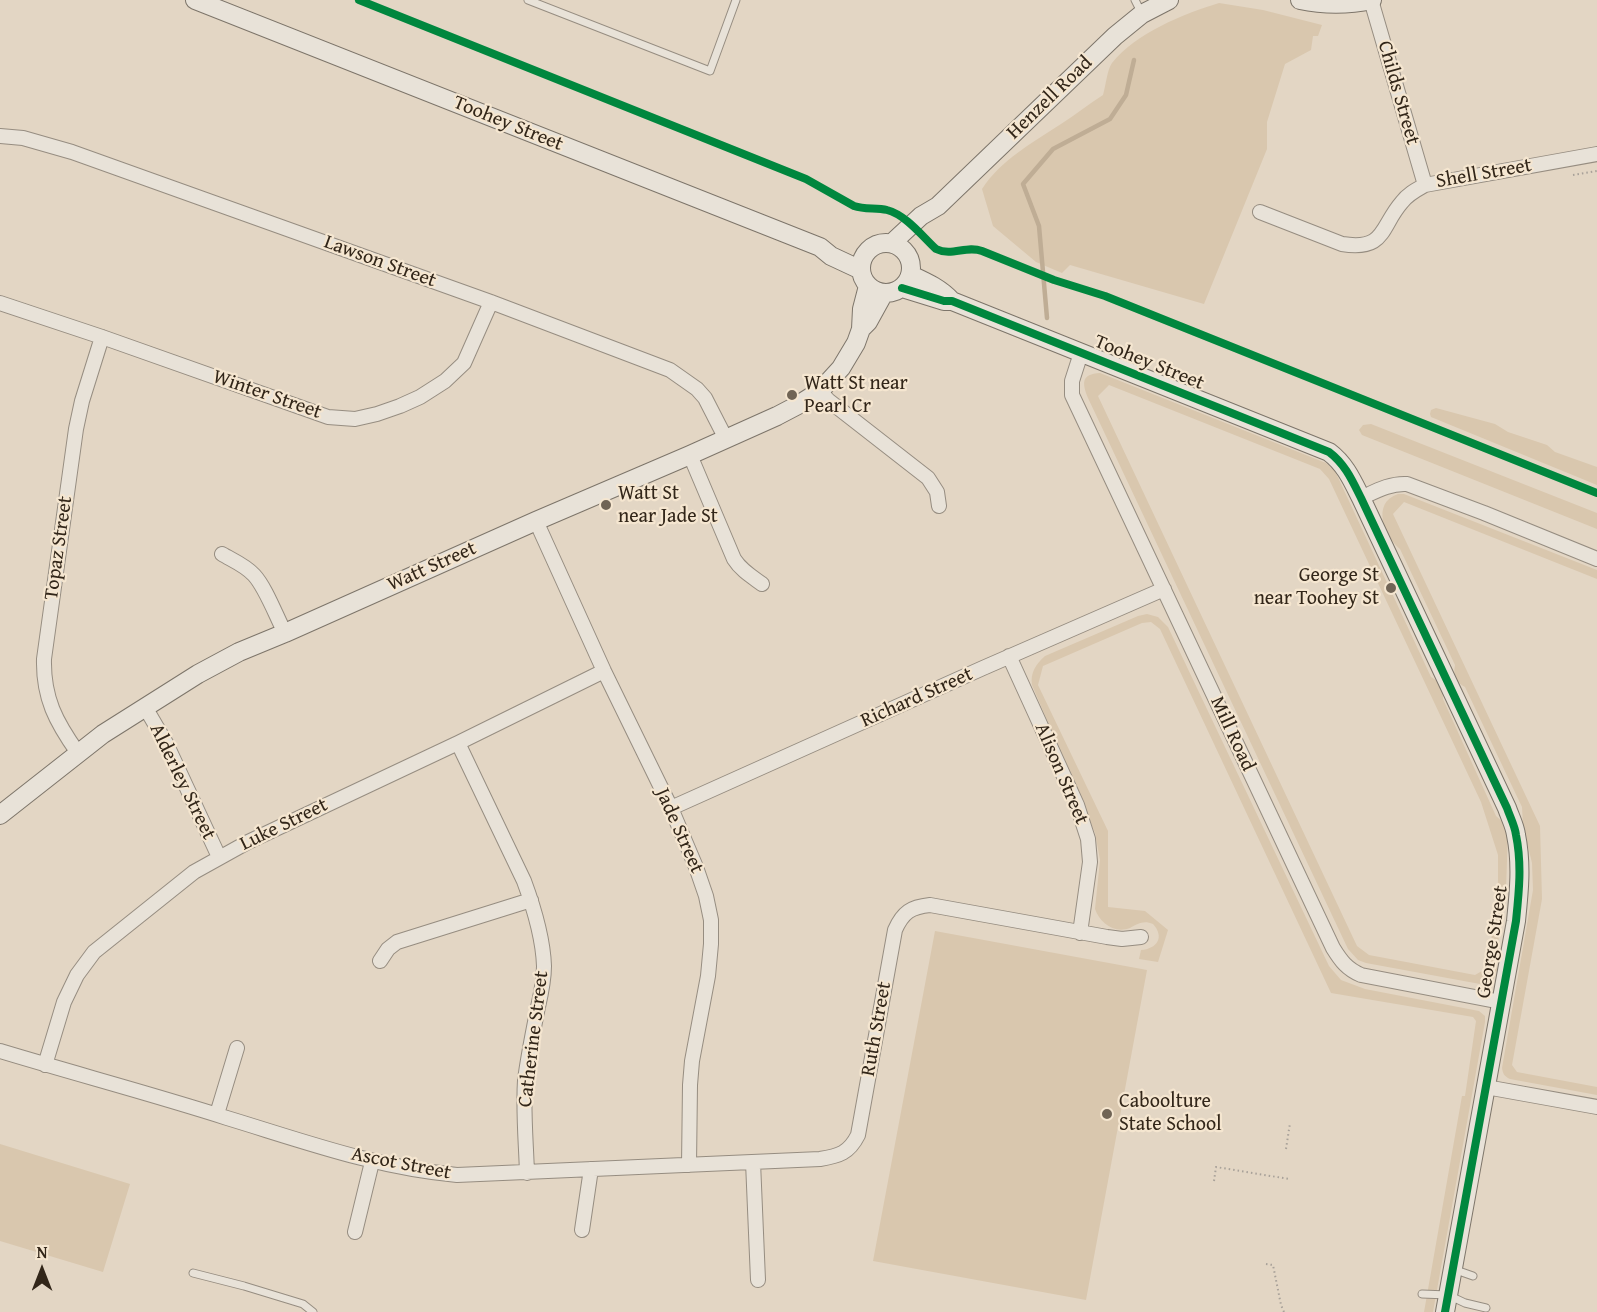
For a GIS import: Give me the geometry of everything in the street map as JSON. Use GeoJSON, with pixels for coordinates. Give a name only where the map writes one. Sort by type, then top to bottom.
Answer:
{"type":"FeatureCollection","features":[{"type":"Feature","properties":{"kind":"street","name":"Toohey Street"},"geometry":{"type":"LineString","coordinates":[[195,0],[820,248],[882,277],[932,285],[952,301],[1329,452],[1346,468],[1361,498]]}},
{"type":"Feature","properties":{"kind":"street","name":"Henzell Road"},"geometry":{"type":"LineString","coordinates":[[899,248],[921,216],[938,206],[1115,36],[1139,7],[1169,0]]}},
{"type":"Feature","properties":{"kind":"street"},"geometry":{"type":"LineString","coordinates":[[1300,0],[1326,4],[1352,4],[1372,0]]}},
{"type":"Feature","properties":{"kind":"street","name":"Childs Street"},"geometry":{"type":"LineString","coordinates":[[1372,0],[1425,185]]}},
{"type":"Feature","properties":{"kind":"street","name":"Lawson Street"},"geometry":{"type":"LineString","coordinates":[[0,136],[23,138],[72,153],[491,302],[670,370],[697,388],[705,398],[726,439]]}},
{"type":"Feature","properties":{"kind":"street","name":"Shell Street"},"geometry":{"type":"LineString","coordinates":[[1260,212],[1342,244],[1355,246],[1370,244],[1381,236],[1401,203],[1412,192],[1425,185],[1597,154]]}},
{"type":"Feature","properties":{"kind":"street"},"geometry":{"type":"LineString","coordinates":[[878,244],[899,248],[911,263],[882,277],[878,244]]}},
{"type":"Feature","properties":{"kind":"street","name":"Watt Street"},"geometry":{"type":"LineString","coordinates":[[0,815],[103,734],[198,674],[239,652],[777,417],[798,405],[820,391],[849,356],[861,329],[862,309],[882,277]]}},
{"type":"Feature","properties":{"kind":"street","name":"Winter Street"},"geometry":{"type":"LineString","coordinates":[[0,303],[328,417],[355,419],[400,406],[420,397],[445,381],[464,363],[491,302]]}},
{"type":"Feature","properties":{"kind":"street","name":"Topaz Street"},"geometry":{"type":"LineString","coordinates":[[78,753],[52,711],[43,676],[76,429],[82,401],[102,337]]}},
{"type":"Feature","properties":{"kind":"street","name":"Mill Road"},"geometry":{"type":"LineString","coordinates":[[1081,353],[1072,381],[1072,394],[1340,960],[1350,970],[1361,975],[1501,1002]]}},
{"type":"Feature","properties":{"kind":"street"},"geometry":{"type":"LineString","coordinates":[[820,391],[828,400],[928,478],[937,492],[939,506]]}},
{"type":"Feature","properties":{"kind":"street"},"geometry":{"type":"LineString","coordinates":[[690,455],[738,565],[762,584]]}},
{"type":"Feature","properties":{"kind":"street"},"geometry":{"type":"LineString","coordinates":[[1361,498],[1390,485],[1407,484],[1597,559]]}},
{"type":"Feature","properties":{"kind":"street","name":"George Street"},"geometry":{"type":"LineString","coordinates":[[1361,498],[1507,808],[1516,833],[1519,855],[1520,885],[1516,921],[1447,1304]]}},
{"type":"Feature","properties":{"kind":"street","name":"Jade Street"},"geometry":{"type":"LineString","coordinates":[[536,521],[603,671],[671,808],[706,896],[711,920],[711,944],[708,976],[692,1061],[688,1165]]}},
{"type":"Feature","properties":{"kind":"street"},"geometry":{"type":"LineString","coordinates":[[222,554],[254,574],[285,633]]}},
{"type":"Feature","properties":{"kind":"street","name":"Richard Street"},"geometry":{"type":"LineString","coordinates":[[671,808],[1164,589]]}},
{"type":"Feature","properties":{"kind":"street","name":"Alison Street"},"geometry":{"type":"LineString","coordinates":[[1010,656],[1077,805],[1088,839],[1090,862],[1080,933]]}},
{"type":"Feature","properties":{"kind":"street","name":"Luke Street"},"geometry":{"type":"LineString","coordinates":[[45,1065],[64,1002],[77,975],[94,952],[194,872],[248,842],[458,743],[603,671]]}},
{"type":"Feature","properties":{"kind":"street","name":"Alderley Street"},"geometry":{"type":"LineString","coordinates":[[145,707],[166,743],[219,857]]}},
{"type":"Feature","properties":{"kind":"street","name":"Catherine Street"},"geometry":{"type":"LineString","coordinates":[[458,743],[517,866],[531,900],[542,945],[544,968],[542,988],[525,1082],[527,1173]]}},
{"type":"Feature","properties":{"kind":"street"},"geometry":{"type":"LineString","coordinates":[[899,898],[908,910],[930,905],[1080,933],[1122,939],[1141,937]]}},
{"type":"Feature","properties":{"kind":"street"},"geometry":{"type":"LineString","coordinates":[[380,961],[388,948],[397,942],[531,900]]}},
{"type":"Feature","properties":{"kind":"street","name":"Ruth Street"},"geometry":{"type":"LineString","coordinates":[[849,1149],[858,1135],[861,1122],[895,930],[899,920],[908,910]]}},
{"type":"Feature","properties":{"kind":"street"},"geometry":{"type":"LineString","coordinates":[[217,1114],[237,1048]]}},
{"type":"Feature","properties":{"kind":"street","name":"Ascot Street"},"geometry":{"type":"LineString","coordinates":[[0,1051],[372,1162],[424,1173],[456,1176],[820,1159],[833,1157],[849,1149]]}},
{"type":"Feature","properties":{"kind":"street"},"geometry":{"type":"LineString","coordinates":[[1486,1087],[1597,1107]]}},
{"type":"Feature","properties":{"kind":"street"},"geometry":{"type":"LineString","coordinates":[[356,1232],[372,1162]]}},
{"type":"Feature","properties":{"kind":"street"},"geometry":{"type":"LineString","coordinates":[[753,1162],[758,1280]]}},
{"type":"Feature","properties":{"kind":"street"},"geometry":{"type":"LineString","coordinates":[[582,1230],[591,1169]]}},
{"type":"Feature","properties":{"kind":"lane"},"geometry":{"type":"LineString","coordinates":[[528,0],[710,71],[736,0]]}},
{"type":"Feature","properties":{"kind":"lane"},"geometry":{"type":"LineString","coordinates":[[1453,1269],[1473,1275]]}},
{"type":"Feature","properties":{"kind":"lane"},"geometry":{"type":"LineString","coordinates":[[193,1273],[303,1304],[313,1312]]}},
{"type":"Feature","properties":{"kind":"lane"},"geometry":{"type":"LineString","coordinates":[[1422,1294],[1447,1304],[1465,1303],[1486,1308]]}},
{"type":"Feature","properties":{"kind":"path"},"geometry":{"type":"LineString","coordinates":[[1573,175],[1597,171]]}},
{"type":"Feature","properties":{"kind":"path"},"geometry":{"type":"LineString","coordinates":[[1286,1149],[1290,1123]]}},
{"type":"Feature","properties":{"kind":"path"},"geometry":{"type":"LineString","coordinates":[[1214,1181],[1216,1167],[1289,1179]]}},
{"type":"Feature","properties":{"kind":"path"},"geometry":{"type":"LineString","coordinates":[[1266,1264],[1273,1266],[1284,1312]]}},
{"type":"Feature","properties":{"kind":"shaded area"},"geometry":{"type":"Polygon","coordinates":[[[1219,3],[1263,10],[1322,25],[1318,36],[1313,36],[1311,50],[1285,64],[1267,122],[1267,149],[1204,304],[1070,265],[1062,273],[1036,262],[993,226],[982,189],[1008,160],[1103,95],[1110,66],[1122,52],[1134,43],[1161,26],[1219,3]]]}},
{"type":"Feature","properties":{"kind":"shaded area"},"geometry":{"type":"Polygon","coordinates":[[[1100,373],[1326,463],[1335,471],[1431,677],[1442,685],[1443,699],[1496,816],[1508,829],[1506,891],[1496,955],[1497,970],[1492,981],[1480,984],[1366,963],[1358,960],[1348,949],[1088,398],[1085,380],[1089,375],[1100,373]],[[1109,385],[1098,396],[1357,946],[1369,955],[1475,975],[1487,964],[1498,901],[1498,855],[1481,802],[1329,479],[1320,469],[1109,385]]]}},
{"type":"Feature","properties":{"kind":"shaded area"},"geometry":{"type":"Polygon","coordinates":[[[1436,408],[1495,424],[1508,432],[1547,445],[1555,452],[1597,467],[1597,485],[1431,417],[1431,410],[1436,408]]]}},
{"type":"Feature","properties":{"kind":"shaded area"},"geometry":{"type":"Polygon","coordinates":[[[1371,424],[1597,513],[1597,529],[1362,435],[1359,430],[1363,425],[1371,424]]]}},
{"type":"Feature","properties":{"kind":"shaded area"},"geometry":{"type":"Polygon","coordinates":[[[1404,494],[1597,570],[1597,579],[1404,502],[1393,514],[1540,826],[1542,899],[1512,1065],[1517,1072],[1597,1087],[1597,1095],[1510,1079],[1503,1072],[1533,890],[1532,863],[1523,826],[1522,807],[1465,687],[1456,678],[1455,665],[1400,549],[1385,528],[1383,512],[1385,505],[1390,498],[1404,494]]]}},
{"type":"Feature","properties":{"kind":"shaded area"},"geometry":{"type":"Polygon","coordinates":[[[1147,614],[1158,617],[1168,627],[1329,966],[1341,980],[1365,989],[1479,1011],[1485,1016],[1433,1312],[1424,1312],[1462,1096],[1465,1096],[1476,1021],[1473,1017],[1331,993],[1160,629],[1151,622],[1142,623],[1043,666],[1038,685],[1108,831],[1108,907],[1145,911],[1168,930],[1158,962],[1139,959],[1141,950],[1158,942],[1157,929],[1153,924],[1143,922],[1118,930],[1104,923],[1095,909],[1100,860],[1095,833],[1032,685],[1032,677],[1036,666],[1045,656],[1147,614]]]}},
{"type":"Feature","properties":{"kind":"shaded area"},"geometry":{"type":"Polygon","coordinates":[[[935,931],[1147,970],[1086,1300],[873,1261],[935,931]]]}},
{"type":"Feature","properties":{"kind":"shaded area"},"geometry":{"type":"Polygon","coordinates":[[[0,1144],[130,1184],[103,1272],[0,1241],[0,1144]]]}},
{"type":"Feature","properties":{"kind":"waterway"},"geometry":{"type":"LineString","coordinates":[[1047,318],[1039,226],[1023,184],[1053,149],[1110,119],[1126,95],[1134,60]]}},
{"type":"Feature","properties":{"kind":"cycle path"},"geometry":{"type":"LineString","coordinates":[[359,0],[806,179],[854,206],[883,209],[901,216],[936,249],[948,252],[970,249],[982,251],[1054,280],[1105,296],[1597,493]]}},
{"type":"Feature","properties":{"kind":"cycle path"},"geometry":{"type":"LineString","coordinates":[[902,288],[944,301],[952,301],[1329,452],[1344,467],[1354,485],[1507,808],[1515,828],[1518,846],[1519,878],[1516,921],[1445,1312]]}},
{"type":"Feature","properties":{"kind":"place","name":"Watt St near Pearl Cr"},"geometry":{"type":"Point","coordinates":[792,395]}},
{"type":"Feature","properties":{"kind":"place","name":"Watt St near Jade St"},"geometry":{"type":"Point","coordinates":[606,505]}},
{"type":"Feature","properties":{"kind":"place","name":"George St near Toohey St"},"geometry":{"type":"Point","coordinates":[1391,588]}},
{"type":"Feature","properties":{"kind":"place","name":"Caboolture State School"},"geometry":{"type":"Point","coordinates":[1107,1114]}}]}
